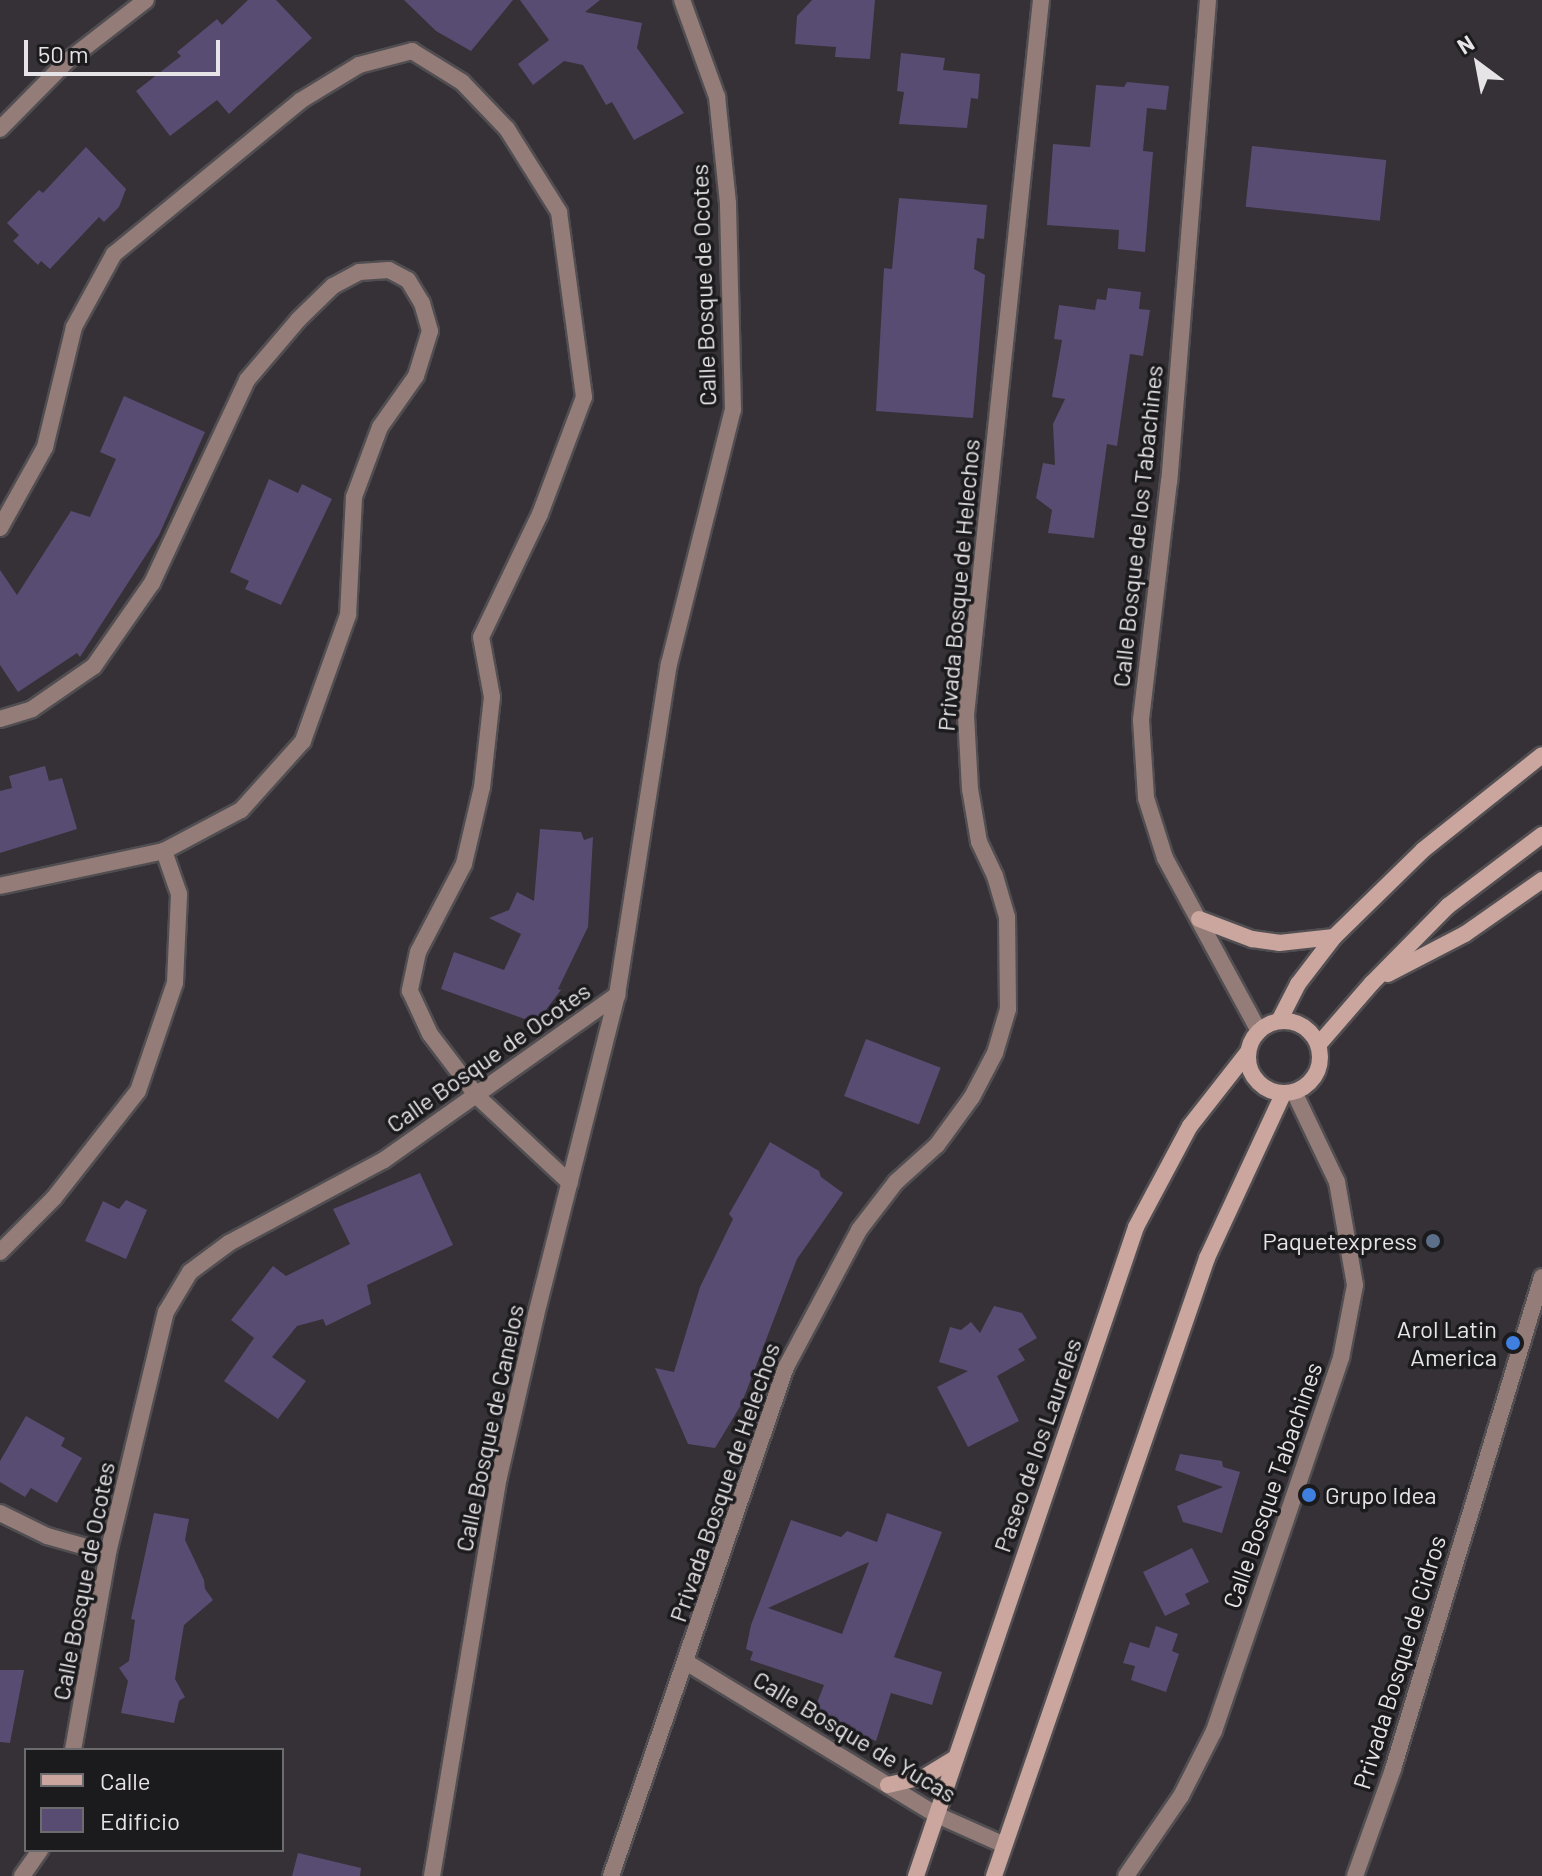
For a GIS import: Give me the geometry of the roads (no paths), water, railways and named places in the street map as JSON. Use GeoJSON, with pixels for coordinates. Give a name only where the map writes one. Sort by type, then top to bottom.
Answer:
{"type":"FeatureCollection","features":[{"type":"Feature","properties":{"kind":"main road"},"geometry":{"type":"LineString","coordinates":[[1279,1021],[1298,984],[1334,937],[1423,850],[1542,755]]}},
{"type":"Feature","properties":{"kind":"main road"},"geometry":{"type":"LineString","coordinates":[[1319,1044],[1372,983],[1448,906],[1542,835]]}},
{"type":"Feature","properties":{"kind":"main road"},"geometry":{"type":"LineString","coordinates":[[1372,983],[1465,934],[1542,880]]}},
{"type":"Feature","properties":{"kind":"main road"},"geometry":{"type":"LineString","coordinates":[[1199,919],[1252,939],[1279,943],[1334,937]]}},
{"type":"Feature","properties":{"kind":"main road"},"geometry":{"type":"LineString","coordinates":[[1279,1021],[1299,1023],[1314,1035],[1321,1059],[1317,1073],[1307,1086],[1288,1093],[1260,1085],[1252,1076],[1248,1052],[1259,1031],[1279,1021]]}},
{"type":"Feature","properties":{"kind":"main road","name":"Paseo de los Laureles"},"geometry":{"type":"LineString","coordinates":[[916,1876],[1136,1227],[1190,1126],[1248,1052]]}},
{"type":"Feature","properties":{"kind":"main road"},"geometry":{"type":"LineString","coordinates":[[994,1876],[1002,1844],[1207,1258],[1288,1093]]}},
{"type":"Feature","properties":{"kind":"main road"},"geometry":{"type":"LineString","coordinates":[[888,1785],[924,1777],[956,1758]]}},
{"type":"Feature","properties":{"kind":"street"},"geometry":{"type":"LineString","coordinates":[[0,129],[66,62],[146,0]]}},
{"type":"Feature","properties":{"kind":"street","name":"Privada Bosque de Helechos"},"geometry":{"type":"LineString","coordinates":[[611,1876],[792,1355],[859,1230],[896,1182],[937,1145],[972,1097],[995,1053],[1008,1009],[1007,917],[995,876],[979,842],[970,789],[966,715],[1041,0]]}},
{"type":"Feature","properties":{"kind":"street","name":"Calle Bosque de los Tabachines"},"geometry":{"type":"LineString","coordinates":[[1208,0],[1169,481],[1141,720],[1146,798],[1165,858],[1259,1031]]}},
{"type":"Feature","properties":{"kind":"street","name":"Calle Bosque de Ocotes"},"geometry":{"type":"LineString","coordinates":[[73,1748],[108,1553],[166,1312],[190,1272],[229,1243],[384,1160],[617,995],[669,664],[733,410],[728,203],[717,97],[681,1]]}},
{"type":"Feature","properties":{"kind":"street"},"geometry":{"type":"LineString","coordinates":[[0,528],[45,447],[74,327],[114,254],[300,101],[359,65],[412,51],[462,82],[507,129],[559,212],[584,397],[540,514],[481,637],[492,697],[482,787],[464,864],[418,952],[410,991],[430,1034],[477,1096],[570,1183]]}},
{"type":"Feature","properties":{"kind":"street"},"geometry":{"type":"LineString","coordinates":[[0,719],[32,709],[94,666],[152,583],[247,380],[298,320],[333,286],[359,272],[389,270],[408,280],[422,303],[430,331],[416,376],[380,427],[354,497],[348,615],[303,741],[241,810],[164,851],[0,886]]}},
{"type":"Feature","properties":{"kind":"street"},"geometry":{"type":"LineString","coordinates":[[0,1252],[54,1198],[138,1091],[175,983],[179,894],[164,851]]}},
{"type":"Feature","properties":{"kind":"street","name":"Calle Bosque de Canelos"},"geometry":{"type":"LineString","coordinates":[[432,1876],[499,1477],[617,995]]}},
{"type":"Feature","properties":{"kind":"street","name":"Calle Bosque Tabachines"},"geometry":{"type":"LineString","coordinates":[[1126,1876],[1181,1796],[1214,1731],[1341,1358],[1355,1285],[1337,1182],[1288,1093]]}},
{"type":"Feature","properties":{"kind":"street","name":"Privada Bosque de Cidros"},"geometry":{"type":"LineString","coordinates":[[1355,1876],[1393,1769],[1542,1277]]}},
{"type":"Feature","properties":{"kind":"street"},"geometry":{"type":"LineString","coordinates":[[0,1513],[47,1536],[108,1553]]}},
{"type":"Feature","properties":{"kind":"street","name":"Calle Bosque de Yucas"},"geometry":{"type":"LineString","coordinates":[[686,1662],[937,1815],[1002,1844]]}},
{"type":"Feature","properties":{"kind":"street"},"geometry":{"type":"LineString","coordinates":[[22,1876],[39,1852]]}},
{"type":"Feature","properties":{"kind":"place","name":"Paquetexpress"},"geometry":{"type":"Point","coordinates":[1433,1241]}},
{"type":"Feature","properties":{"kind":"place","name":"Arol Latin America"},"geometry":{"type":"Point","coordinates":[1513,1343]}},
{"type":"Feature","properties":{"kind":"place","name":"Grupo Idea"},"geometry":{"type":"Point","coordinates":[1309,1495]}}]}
